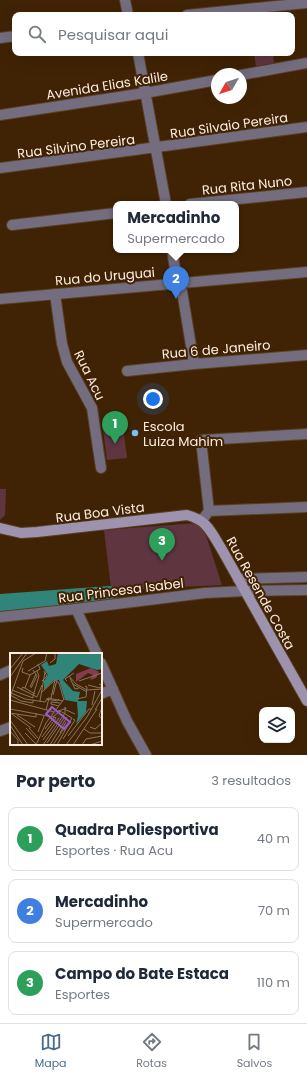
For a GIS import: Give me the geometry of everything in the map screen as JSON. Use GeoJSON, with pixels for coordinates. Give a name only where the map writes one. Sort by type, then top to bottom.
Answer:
{"type":"FeatureCollection","features":[{"type":"Feature","properties":{"kind":"main road","name":"Rua Boa Vista"},"geometry":{"type":"LineString","coordinates":[[0,528],[21,533],[187,515],[202,520]]}},
{"type":"Feature","properties":{"kind":"main road","name":"Rua Resende Costa"},"geometry":{"type":"LineString","coordinates":[[202,520],[212,532],[299,691],[307,701]]}},
{"type":"Feature","properties":{"kind":"street"},"geometry":{"type":"LineString","coordinates":[[125,0],[127,12]]}},
{"type":"Feature","properties":{"kind":"street"},"geometry":{"type":"LineString","coordinates":[[217,12],[307,3]]}},
{"type":"Feature","properties":{"kind":"street"},"geometry":{"type":"LineString","coordinates":[[0,38],[12,36]]}},
{"type":"Feature","properties":{"kind":"street"},"geometry":{"type":"LineString","coordinates":[[139,56],[165,201]]}},
{"type":"Feature","properties":{"kind":"street"},"geometry":{"type":"LineString","coordinates":[[247,74],[307,63]]}},
{"type":"Feature","properties":{"kind":"street","name":"Avenida Elias Kalile"},"geometry":{"type":"LineString","coordinates":[[0,115],[145,93],[211,81]]}},
{"type":"Feature","properties":{"kind":"street","name":"Rua Silvaio Pereira"},"geometry":{"type":"LineString","coordinates":[[155,148],[307,127]]}},
{"type":"Feature","properties":{"kind":"street","name":"Rua Silvino Pereira"},"geometry":{"type":"LineString","coordinates":[[0,168],[155,148]]}},
{"type":"Feature","properties":{"kind":"street","name":"Rua Rita Nuno"},"geometry":{"type":"LineString","coordinates":[[219,201],[307,192]]}},
{"type":"Feature","properties":{"kind":"street"},"geometry":{"type":"LineString","coordinates":[[12,225],[113,213]]}},
{"type":"Feature","properties":{"kind":"street"},"geometry":{"type":"LineString","coordinates":[[172,253],[176,275],[182,291],[194,364]]}},
{"type":"Feature","properties":{"kind":"street","name":"Rua do Uruguai"},"geometry":{"type":"LineString","coordinates":[[0,299],[179,282],[307,272]]}},
{"type":"Feature","properties":{"kind":"street","name":"Rua Acu"},"geometry":{"type":"LineString","coordinates":[[55,294],[62,344],[67,362],[92,408],[101,468]]}},
{"type":"Feature","properties":{"kind":"street","name":"Rua 6 de Janeiro"},"geometry":{"type":"LineString","coordinates":[[126,371],[307,355]]}},
{"type":"Feature","properties":{"kind":"street"},"geometry":{"type":"LineString","coordinates":[[202,520],[209,511],[200,440],[307,434]]}},
{"type":"Feature","properties":{"kind":"street"},"geometry":{"type":"LineString","coordinates":[[209,511],[307,507]]}},
{"type":"Feature","properties":{"kind":"street"},"geometry":{"type":"LineString","coordinates":[[238,579],[307,577]]}},
{"type":"Feature","properties":{"kind":"street","name":"Rua Princesa Isabel"},"geometry":{"type":"LineString","coordinates":[[0,617],[76,610],[205,593],[307,590]]}},
{"type":"Feature","properties":{"kind":"street"},"geometry":{"type":"LineString","coordinates":[[76,610],[97,653]]}},
{"type":"Feature","properties":{"kind":"street"},"geometry":{"type":"LineString","coordinates":[[102,665],[128,721],[146,755]]}},
{"type":"Feature","properties":{"kind":"street"},"geometry":{"type":"LineString","coordinates":[[0,675],[10,670]]}},
{"type":"Feature","properties":{"kind":"street"},"geometry":{"type":"LineString","coordinates":[[102,694],[114,689]]}},
{"type":"Feature","properties":{"kind":"street"},"geometry":{"type":"LineString","coordinates":[[0,731],[10,727]]}},
{"type":"Feature","properties":{"kind":"shaded area"},"geometry":{"type":"Polygon","coordinates":[[[254,56],[273,56],[274,63],[256,66],[254,56]]]}},
{"type":"Feature","properties":{"kind":"shaded area"},"geometry":{"type":"Polygon","coordinates":[[[123,427],[127,458],[107,460],[103,429],[123,427]]]}},
{"type":"Feature","properties":{"kind":"shaded area"},"geometry":{"type":"Polygon","coordinates":[[[0,489],[6,489],[5,515],[0,520],[0,489]]]}},
{"type":"Feature","properties":{"kind":"shaded area"},"geometry":{"type":"Polygon","coordinates":[[[197,523],[197,525],[204,529],[222,585],[114,590],[114,588],[111,588],[104,530],[197,523]]]}},
{"type":"Feature","properties":{"kind":"waterway"},"geometry":{"type":"LineString","coordinates":[[0,603],[109,595]]}},
{"type":"Feature","properties":{"kind":"place","name":"Mercadinho"},"geometry":{"type":"Point","coordinates":[176,299]}},
{"type":"Feature","properties":{"kind":"place","name":"Escola Luiza Mahim"},"geometry":{"type":"Point","coordinates":[135,433]}},
{"type":"Feature","properties":{"kind":"place","name":"Quadra Poliesportiva"},"geometry":{"type":"Point","coordinates":[115,444]}},
{"type":"Feature","properties":{"kind":"place","name":"Campo do Bate Estaca"},"geometry":{"type":"Point","coordinates":[162,561]}}]}
